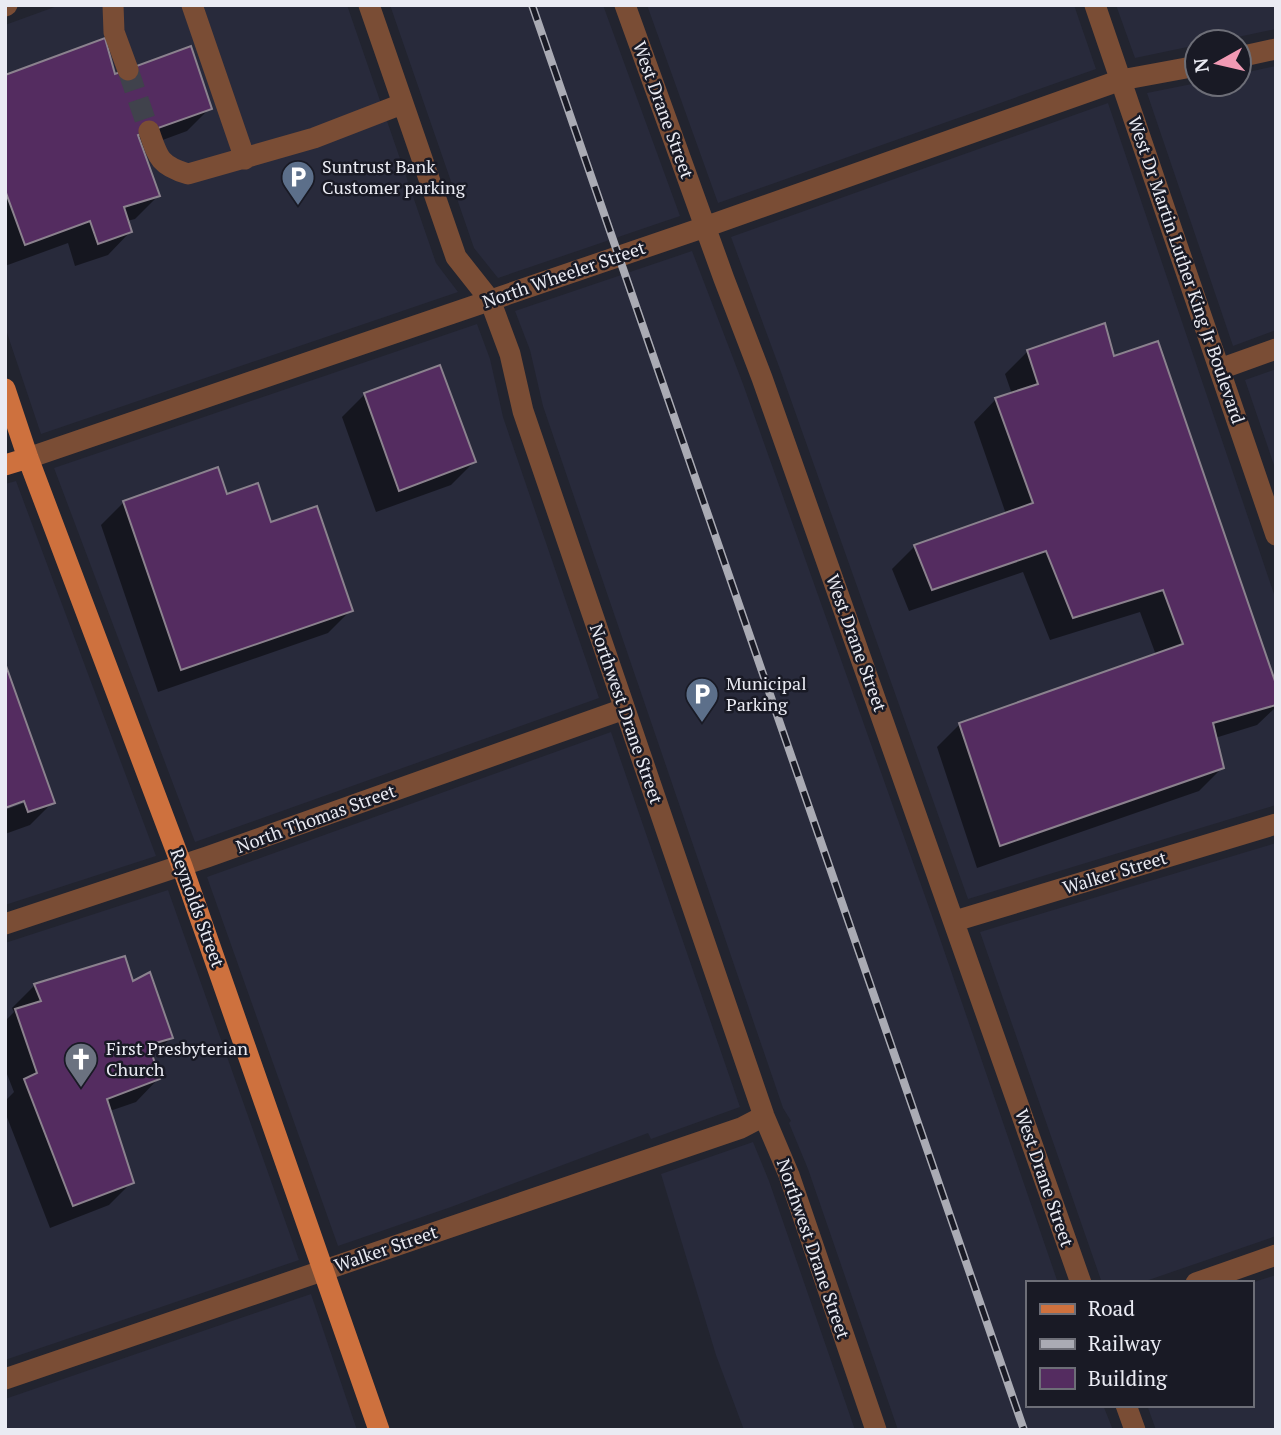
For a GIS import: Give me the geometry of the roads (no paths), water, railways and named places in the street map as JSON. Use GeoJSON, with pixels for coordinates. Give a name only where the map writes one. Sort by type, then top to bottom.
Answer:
{"type":"FeatureCollection","features":[{"type":"Feature","properties":{"kind":"main road","name":"Reynolds Street"},"geometry":{"type":"LineString","coordinates":[[5,389],[182,866],[379,1430]]}},
{"type":"Feature","properties":{"kind":"main road","name":"North Wheeler Street"},"geometry":{"type":"LineString","coordinates":[[5,465],[28,457]]}},
{"type":"Feature","properties":{"kind":"street"},"geometry":{"type":"LineString","coordinates":[[113,5],[114,32],[128,70]]}},
{"type":"Feature","properties":{"kind":"street"},"geometry":{"type":"LineString","coordinates":[[192,5],[245,159]]}},
{"type":"Feature","properties":{"kind":"street","name":"Northwest Drane Street"},"geometry":{"type":"LineString","coordinates":[[369,5],[456,257],[490,300],[510,354],[523,411],[624,709],[876,1430]]}},
{"type":"Feature","properties":{"kind":"street","name":"West Drane Street"},"geometry":{"type":"LineString","coordinates":[[625,5],[762,378],[1080,1281]]}},
{"type":"Feature","properties":{"kind":"street","name":"West Dr Martin Luther King Jr Boulevard"},"geometry":{"type":"LineString","coordinates":[[1095,5],[1276,535]]}},
{"type":"Feature","properties":{"kind":"street"},"geometry":{"type":"LineString","coordinates":[[1253,54],[1276,49]]}},
{"type":"Feature","properties":{"kind":"street","name":"North Wheeler Street"},"geometry":{"type":"LineString","coordinates":[[28,457],[705,227],[1121,80],[1183,69]]}},
{"type":"Feature","properties":{"kind":"street"},"geometry":{"type":"LineString","coordinates":[[149,131],[157,153],[170,169],[188,174],[314,138],[402,104]]}},
{"type":"Feature","properties":{"kind":"street"},"geometry":{"type":"LineString","coordinates":[[1220,369],[1276,349]]}},
{"type":"Feature","properties":{"kind":"street","name":"North Thomas Street"},"geometry":{"type":"LineString","coordinates":[[5,924],[182,866],[624,709]]}},
{"type":"Feature","properties":{"kind":"street","name":"Walker Street"},"geometry":{"type":"LineString","coordinates":[[955,921],[1276,824]]}},
{"type":"Feature","properties":{"kind":"street","name":"Walker Street"},"geometry":{"type":"LineString","coordinates":[[5,1380],[741,1128],[764,1115]]}},
{"type":"Feature","properties":{"kind":"street"},"geometry":{"type":"LineString","coordinates":[[1202,1281],[1276,1255]]}},
{"type":"Feature","properties":{"kind":"street"},"geometry":{"type":"LineString","coordinates":[[1127,1407],[1135,1430]]}},
{"type":"Feature","properties":{"kind":"tunnel"},"geometry":{"type":"LineString","coordinates":[[128,70],[149,131]]}},
{"type":"Feature","properties":{"kind":"railway"},"geometry":{"type":"LineString","coordinates":[[532,5],[1024,1430]]}},
{"type":"Feature","properties":{"kind":"place","name":"Suntrust Bank Customer parking"},"geometry":{"type":"Point","coordinates":[298,207]}},
{"type":"Feature","properties":{"kind":"place","name":"Municipal Parking"},"geometry":{"type":"Point","coordinates":[702,724]}},
{"type":"Feature","properties":{"kind":"place","name":"First Presbyterian Church"},"geometry":{"type":"Point","coordinates":[81,1089]}}]}
